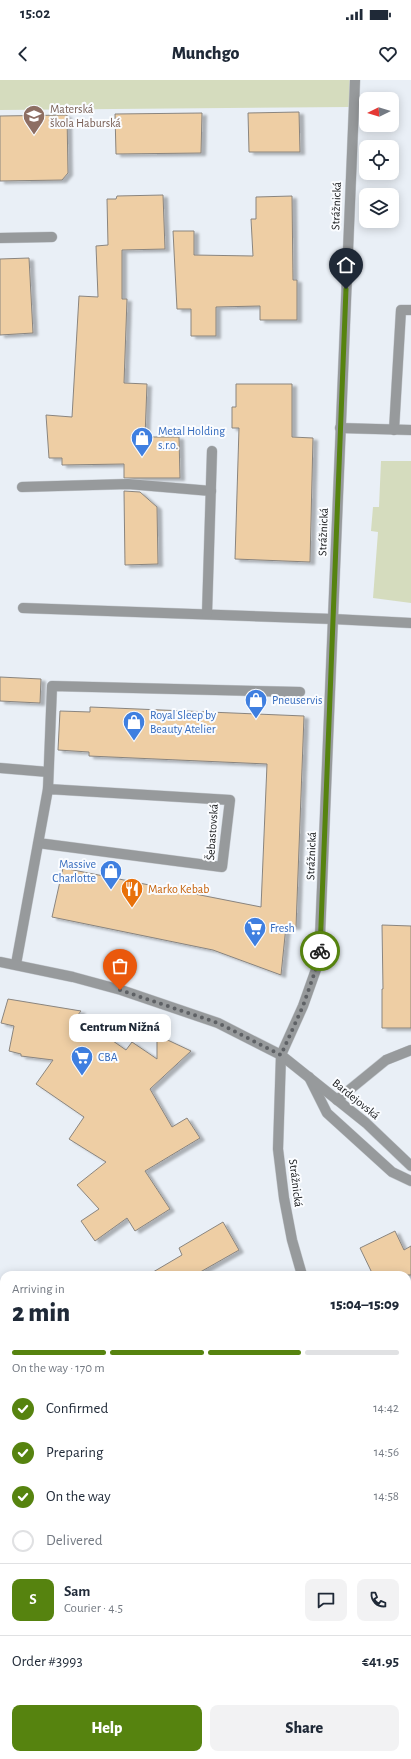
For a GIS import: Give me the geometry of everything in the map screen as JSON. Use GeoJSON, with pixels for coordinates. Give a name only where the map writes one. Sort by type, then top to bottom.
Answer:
{"type":"FeatureCollection","features":[{"type":"Feature","properties":{"kind":"street","name":"Strážnická"},"geometry":{"type":"LineString","coordinates":[[301,1271],[292,1240],[284,1198],[278,1149],[281,1055],[303,1006],[319,960],[355,80]]}},
{"type":"Feature","properties":{"kind":"street"},"geometry":{"type":"LineString","coordinates":[[0,238],[52,237]]}},
{"type":"Feature","properties":{"kind":"street"},"geometry":{"type":"LineString","coordinates":[[394,430],[401,310],[411,310]]}},
{"type":"Feature","properties":{"kind":"street"},"geometry":{"type":"LineString","coordinates":[[340,428],[411,430]]}},
{"type":"Feature","properties":{"kind":"street"},"geometry":{"type":"LineString","coordinates":[[207,614],[212,451]]}},
{"type":"Feature","properties":{"kind":"street"},"geometry":{"type":"LineString","coordinates":[[22,487],[128,484],[211,491]]}},
{"type":"Feature","properties":{"kind":"street"},"geometry":{"type":"LineString","coordinates":[[23,608],[411,623]]}},
{"type":"Feature","properties":{"kind":"street"},"geometry":{"type":"LineString","coordinates":[[16,964],[48,789],[52,686],[300,692]]}},
{"type":"Feature","properties":{"kind":"street"},"geometry":{"type":"LineString","coordinates":[[0,768],[48,772]]}},
{"type":"Feature","properties":{"kind":"street","name":"Šebastovská"},"geometry":{"type":"LineString","coordinates":[[38,843],[222,867],[230,800],[48,789]]}},
{"type":"Feature","properties":{"kind":"street"},"geometry":{"type":"LineString","coordinates":[[0,962],[73,976],[173,1006],[218,1023],[281,1055]]}},
{"type":"Feature","properties":{"kind":"street"},"geometry":{"type":"LineString","coordinates":[[337,1100],[386,1060],[411,1050]]}},
{"type":"Feature","properties":{"kind":"street","name":"Bardejovská"},"geometry":{"type":"LineString","coordinates":[[281,1055],[366,1123],[411,1166]]}},
{"type":"Feature","properties":{"kind":"street"},"geometry":{"type":"LineString","coordinates":[[309,1077],[327,1113],[392,1172],[411,1180]]}},
{"type":"Feature","properties":{"kind":"green space"},"geometry":{"type":"Polygon","coordinates":[[[0,80],[350,80],[349,107],[0,110],[0,80]]]}},
{"type":"Feature","properties":{"kind":"green space"},"geometry":{"type":"Polygon","coordinates":[[[381,461],[411,461],[411,603],[373,598],[378,532],[371,531],[373,507],[379,507],[381,461]]]}},
{"type":"Feature","properties":{"kind":"building"},"geometry":{"type":"Polygon","coordinates":[[[299,112],[300,152],[249,152],[248,113],[299,112]]]}},
{"type":"Feature","properties":{"kind":"building"},"geometry":{"type":"Polygon","coordinates":[[[202,113],[201,153],[116,154],[115,114],[202,113]]]}},
{"type":"Feature","properties":{"kind":"building","name":"Materská škola Haburská"},"geometry":{"type":"Polygon","coordinates":[[[67,115],[68,173],[62,180],[0,181],[0,116],[67,115]]]}},
{"type":"Feature","properties":{"kind":"building"},"geometry":{"type":"Polygon","coordinates":[[[163,195],[165,249],[122,250],[122,299],[127,299],[124,383],[147,384],[145,437],[179,437],[180,478],[124,478],[124,464],[62,465],[62,458],[49,458],[46,415],[72,417],[79,296],[98,297],[96,246],[108,245],[107,199],[116,199],[117,196],[163,195]]]}},
{"type":"Feature","properties":{"kind":"building"},"geometry":{"type":"Polygon","coordinates":[[[292,196],[293,280],[297,280],[297,320],[260,320],[260,306],[216,307],[216,336],[191,336],[191,309],[177,309],[173,231],[194,231],[194,255],[253,256],[251,219],[256,219],[256,197],[292,196]]]}},
{"type":"Feature","properties":{"kind":"building"},"geometry":{"type":"Polygon","coordinates":[[[29,258],[33,333],[0,335],[0,259],[29,258]]]}},
{"type":"Feature","properties":{"kind":"building"},"geometry":{"type":"Polygon","coordinates":[[[236,384],[292,384],[292,437],[313,438],[310,562],[235,559],[239,428],[232,428],[232,407],[236,407],[236,384]]]}},
{"type":"Feature","properties":{"kind":"building"},"geometry":{"type":"Polygon","coordinates":[[[124,491],[140,492],[157,507],[158,564],[125,565],[124,491]]]}},
{"type":"Feature","properties":{"kind":"building"},"geometry":{"type":"Polygon","coordinates":[[[0,677],[41,679],[40,703],[0,701],[0,677]]]}},
{"type":"Feature","properties":{"kind":"building"},"geometry":{"type":"Polygon","coordinates":[[[90,707],[304,716],[296,927],[286,926],[281,975],[213,950],[52,917],[63,868],[261,907],[267,764],[89,756],[89,752],[58,750],[60,711],[90,712],[90,707]]]}},
{"type":"Feature","properties":{"kind":"building"},"geometry":{"type":"Polygon","coordinates":[[[382,925],[411,926],[411,1028],[382,1028],[382,925]]]}},
{"type":"Feature","properties":{"kind":"building"},"geometry":{"type":"Polygon","coordinates":[[[8,999],[81,1011],[77,1016],[126,1050],[132,1042],[157,1059],[157,1035],[191,1051],[150,1089],[172,1127],[187,1118],[200,1138],[145,1171],[170,1209],[135,1231],[127,1218],[95,1241],[81,1221],[99,1209],[77,1185],[106,1162],[69,1139],[84,1117],[36,1084],[53,1060],[21,1056],[21,1054],[9,1051],[14,1026],[1,1023],[8,999]]]}},
{"type":"Feature","properties":{"kind":"building"},"geometry":{"type":"Polygon","coordinates":[[[223,1222],[239,1250],[202,1271],[155,1271],[182,1255],[179,1248],[223,1222]]]}},
{"type":"Feature","properties":{"kind":"building"},"geometry":{"type":"Polygon","coordinates":[[[395,1231],[404,1250],[411,1246],[411,1271],[371,1271],[360,1248],[395,1231]]]}},
{"type":"Feature","properties":{"kind":"way so far"},"geometry":{"type":"LineString","coordinates":[[120,990],[173,1006],[218,1023],[281,1055],[303,1006],[319,960],[320,951]]}},
{"type":"Feature","properties":{"kind":"place","name":"Materská škola Haburská"},"geometry":{"type":"Point","coordinates":[34,136]}},
{"type":"Feature","properties":{"kind":"place","name":"Metal Holding s.r.o."},"geometry":{"type":"Point","coordinates":[142,458]}},
{"type":"Feature","properties":{"kind":"place","name":"Pneuservis"},"geometry":{"type":"Point","coordinates":[256,720]}},
{"type":"Feature","properties":{"kind":"place","name":"Royal Sleep by Beauty Atelier"},"geometry":{"type":"Point","coordinates":[134,742]}},
{"type":"Feature","properties":{"kind":"place","name":"Massive Charlotte"},"geometry":{"type":"Point","coordinates":[111,890]}},
{"type":"Feature","properties":{"kind":"place","name":"Marko Kebab"},"geometry":{"type":"Point","coordinates":[132,908]}},
{"type":"Feature","properties":{"kind":"place","name":"Fresh"},"geometry":{"type":"Point","coordinates":[255,948]}},
{"type":"Feature","properties":{"kind":"place","name":"Centrum Nižná"},"geometry":{"type":"Point","coordinates":[120,990]}},
{"type":"Feature","properties":{"kind":"place","name":"CBA"},"geometry":{"type":"Point","coordinates":[82,1076]}},
{"type":"Feature","properties":{"kind":"route"},"geometry":{"type":"LineString","coordinates":[[320,951],[346,289]]}}]}
